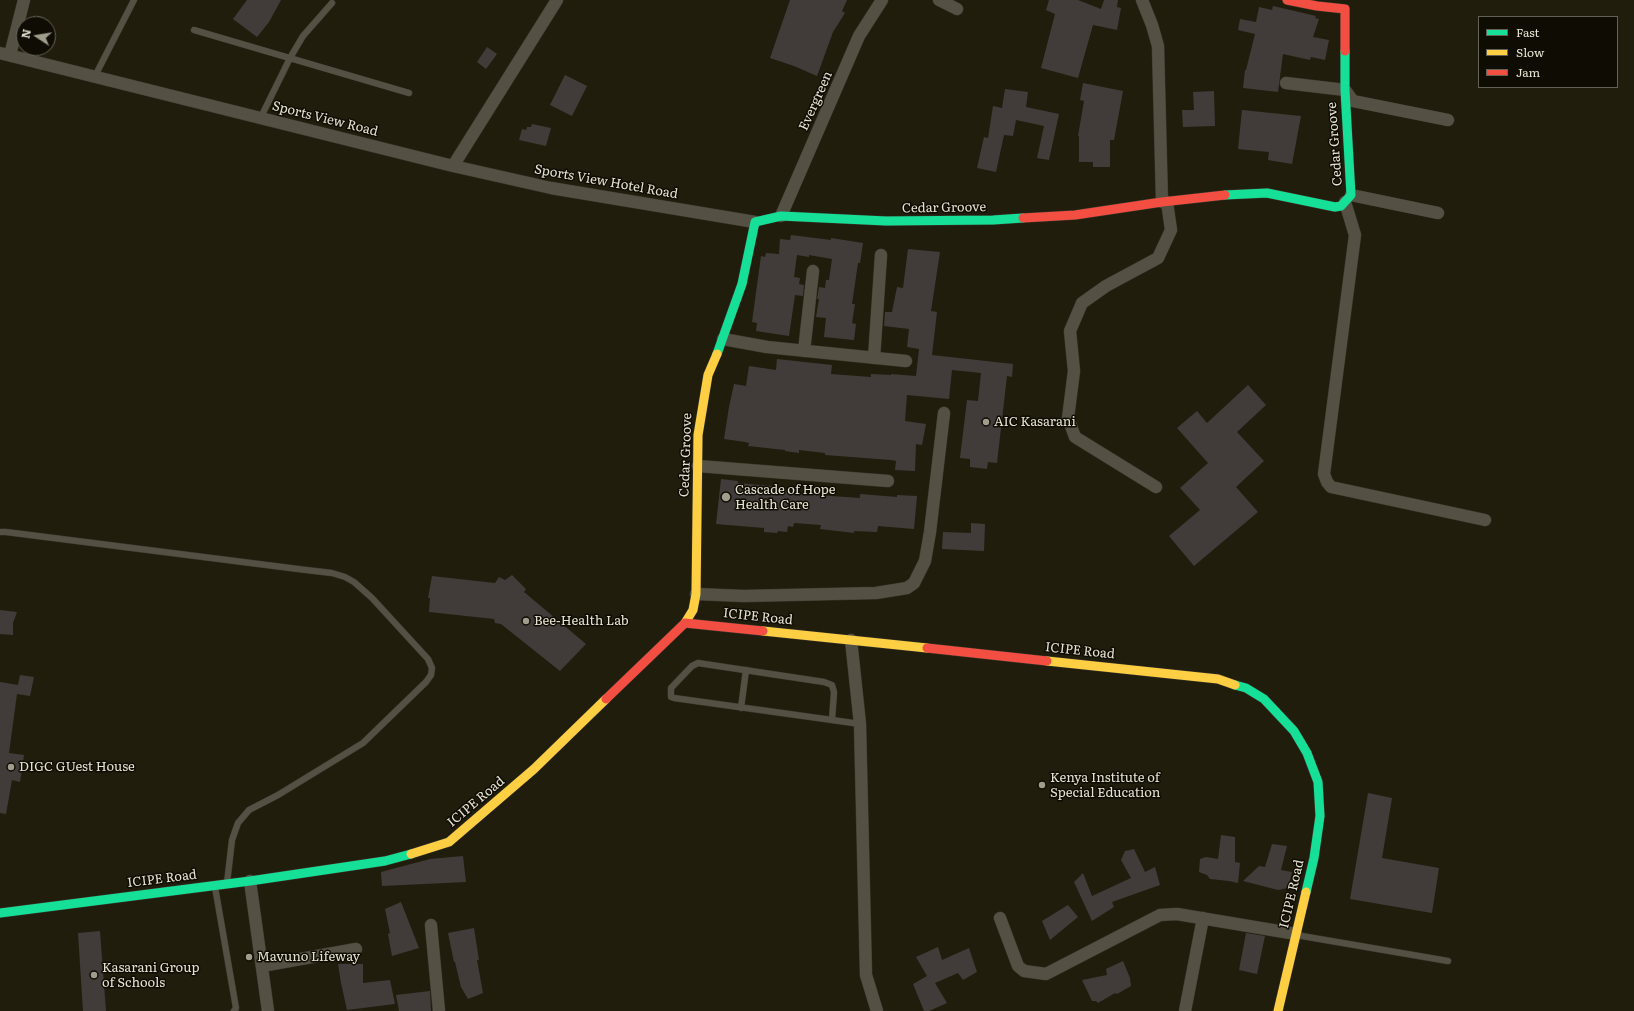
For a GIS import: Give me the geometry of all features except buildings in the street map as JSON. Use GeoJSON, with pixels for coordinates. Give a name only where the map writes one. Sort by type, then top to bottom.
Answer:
{"type":"FeatureCollection","features":[{"type":"Feature","properties":{"kind":"street"},"geometry":{"type":"LineString","coordinates":[[5,54],[24,0]]}},
{"type":"Feature","properties":{"kind":"street"},"geometry":{"type":"LineString","coordinates":[[453,166],[557,0]]}},
{"type":"Feature","properties":{"kind":"street","name":"Evergreen"},"geometry":{"type":"LineString","coordinates":[[781,216],[860,36],[882,0]]}},
{"type":"Feature","properties":{"kind":"street"},"geometry":{"type":"LineString","coordinates":[[940,0],[957,9]]}},
{"type":"Feature","properties":{"kind":"street"},"geometry":{"type":"LineString","coordinates":[[1142,0],[1158,46],[1164,202],[1171,230],[1158,258],[1106,286],[1082,303],[1070,331],[1074,371],[1068,418],[1075,437],[1156,487]]}},
{"type":"Feature","properties":{"kind":"street","name":"Cedar Groove"},"geometry":{"type":"LineString","coordinates":[[684,623],[693,610],[696,594],[698,435],[703,399],[708,375],[723,339],[742,284],[755,222],[781,216],[886,221],[993,220],[1075,215],[1164,202],[1249,193],[1267,193],[1335,207],[1343,205],[1348,198],[1345,90],[1345,9],[1287,0]]}},
{"type":"Feature","properties":{"kind":"street","name":"Sports View Road"},"geometry":{"type":"LineString","coordinates":[[5,54],[453,166]]}},
{"type":"Feature","properties":{"kind":"street"},"geometry":{"type":"LineString","coordinates":[[1286,83],[1345,90],[1353,101],[1448,120]]}},
{"type":"Feature","properties":{"kind":"street","name":"Sports View Hotel Road"},"geometry":{"type":"LineString","coordinates":[[453,166],[551,188],[755,222]]}},
{"type":"Feature","properties":{"kind":"street"},"geometry":{"type":"LineString","coordinates":[[1438,213],[1348,198],[1355,235],[1324,474],[1331,487],[1485,520]]}},
{"type":"Feature","properties":{"kind":"street"},"geometry":{"type":"LineString","coordinates":[[874,358],[881,255]]}},
{"type":"Feature","properties":{"kind":"street"},"geometry":{"type":"LineString","coordinates":[[804,351],[813,271]]}},
{"type":"Feature","properties":{"kind":"street"},"geometry":{"type":"LineString","coordinates":[[723,339],[767,347],[906,361]]}},
{"type":"Feature","properties":{"kind":"street"},"geometry":{"type":"LineString","coordinates":[[696,594],[744,596],[876,593],[907,588],[914,584],[925,561],[930,532],[944,413]]}},
{"type":"Feature","properties":{"kind":"street"},"geometry":{"type":"LineString","coordinates":[[698,466],[888,481]]}},
{"type":"Feature","properties":{"kind":"street","name":"ICIPE Road"},"geometry":{"type":"LineString","coordinates":[[0,913],[215,886],[385,861],[430,849],[449,842],[534,769],[684,623],[1218,679],[1246,688],[1264,699],[1294,731],[1307,753],[1318,782],[1320,816],[1314,858],[1278,1011]]}},
{"type":"Feature","properties":{"kind":"street"},"geometry":{"type":"LineString","coordinates":[[851,640],[860,724],[866,975],[877,1011]]}},
{"type":"Feature","properties":{"kind":"street"},"geometry":{"type":"LineString","coordinates":[[250,881],[268,1011]]}},
{"type":"Feature","properties":{"kind":"street"},"geometry":{"type":"LineString","coordinates":[[1000,918],[1018,966],[1024,971],[1046,974],[1160,915],[1177,914],[1296,934]]}},
{"type":"Feature","properties":{"kind":"street"},"geometry":{"type":"LineString","coordinates":[[1185,1011],[1203,918]]}},
{"type":"Feature","properties":{"kind":"street"},"geometry":{"type":"LineString","coordinates":[[430,925],[439,1011]]}},
{"type":"Feature","properties":{"kind":"street"},"geometry":{"type":"LineString","coordinates":[[262,966],[356,948]]}},
{"type":"Feature","properties":{"kind":"lane"},"geometry":{"type":"LineString","coordinates":[[95,76],[134,0]]}},
{"type":"Feature","properties":{"kind":"lane"},"geometry":{"type":"LineString","coordinates":[[261,117],[290,58],[303,36],[332,3]]}},
{"type":"Feature","properties":{"kind":"lane"},"geometry":{"type":"LineString","coordinates":[[194,30],[409,93]]}},
{"type":"Feature","properties":{"kind":"lane"},"geometry":{"type":"LineString","coordinates":[[0,532],[332,573],[345,577],[354,582],[372,598],[428,659],[432,668],[431,675],[426,682],[363,743],[285,791],[249,810],[238,824],[232,840],[226,884]]}},
{"type":"Feature","properties":{"kind":"lane"},"geometry":{"type":"LineString","coordinates":[[832,720],[834,692],[832,685],[824,682],[695,663],[671,688],[671,697],[674,698],[860,724]]}},
{"type":"Feature","properties":{"kind":"lane"},"geometry":{"type":"LineString","coordinates":[[741,708],[746,670]]}},
{"type":"Feature","properties":{"kind":"lane"},"geometry":{"type":"LineString","coordinates":[[215,886],[236,1008],[234,1011]]}},
{"type":"Feature","properties":{"kind":"lane"},"geometry":{"type":"LineString","coordinates":[[1296,934],[1448,962]]}},
{"type":"Feature","properties":{"kind":"traffic: fast"},"geometry":{"type":"LineString","coordinates":[[1225,195],[1267,193],[1335,207],[1341,206],[1351,195],[1345,90],[1345,51]]}},
{"type":"Feature","properties":{"kind":"traffic: fast"},"geometry":{"type":"LineString","coordinates":[[717,354],[742,284],[755,222],[781,216],[886,221],[993,220],[1023,218]]}},
{"type":"Feature","properties":{"kind":"traffic: fast"},"geometry":{"type":"LineString","coordinates":[[1235,685],[1246,688],[1264,699],[1294,731],[1307,753],[1318,782],[1320,816],[1314,858],[1306,892]]}},
{"type":"Feature","properties":{"kind":"traffic: fast"},"geometry":{"type":"LineString","coordinates":[[0,913],[250,881],[385,861],[411,854]]}},
{"type":"Feature","properties":{"kind":"traffic: slow"},"geometry":{"type":"LineString","coordinates":[[685,623],[693,610],[696,594],[698,435],[708,375],[717,354]]}},
{"type":"Feature","properties":{"kind":"traffic: slow"},"geometry":{"type":"LineString","coordinates":[[763,631],[927,648]]}},
{"type":"Feature","properties":{"kind":"traffic: slow"},"geometry":{"type":"LineString","coordinates":[[1047,661],[1218,679],[1235,685]]}},
{"type":"Feature","properties":{"kind":"traffic: slow"},"geometry":{"type":"LineString","coordinates":[[411,854],[449,842],[534,769],[606,699]]}},
{"type":"Feature","properties":{"kind":"traffic: slow"},"geometry":{"type":"LineString","coordinates":[[1278,1011],[1306,892]]}},
{"type":"Feature","properties":{"kind":"traffic: jam"},"geometry":{"type":"LineString","coordinates":[[1287,0],[1317,6],[1345,9],[1345,51]]}},
{"type":"Feature","properties":{"kind":"traffic: jam"},"geometry":{"type":"LineString","coordinates":[[1023,218],[1075,215],[1162,202],[1225,195]]}},
{"type":"Feature","properties":{"kind":"traffic: jam"},"geometry":{"type":"LineString","coordinates":[[606,699],[685,623],[763,631]]}},
{"type":"Feature","properties":{"kind":"traffic: jam"},"geometry":{"type":"LineString","coordinates":[[927,648],[1047,661]]}},
{"type":"Feature","properties":{"kind":"place","name":"AIC Kasarani"},"geometry":{"type":"Point","coordinates":[986,422]}},
{"type":"Feature","properties":{"kind":"place","name":"Cascade of Hope Health Care"},"geometry":{"type":"Point","coordinates":[726,497]}},
{"type":"Feature","properties":{"kind":"place","name":"Bee-Health Lab"},"geometry":{"type":"Point","coordinates":[526,621]}},
{"type":"Feature","properties":{"kind":"place","name":"DIGC GUest House"},"geometry":{"type":"Point","coordinates":[11,767]}},
{"type":"Feature","properties":{"kind":"place","name":"Kenya Institute of Special Education"},"geometry":{"type":"Point","coordinates":[1042,785]}},
{"type":"Feature","properties":{"kind":"place","name":"Mavuno Lifeway"},"geometry":{"type":"Point","coordinates":[249,957]}},
{"type":"Feature","properties":{"kind":"place","name":"Kasarani Group of Schools"},"geometry":{"type":"Point","coordinates":[94,975]}}]}
